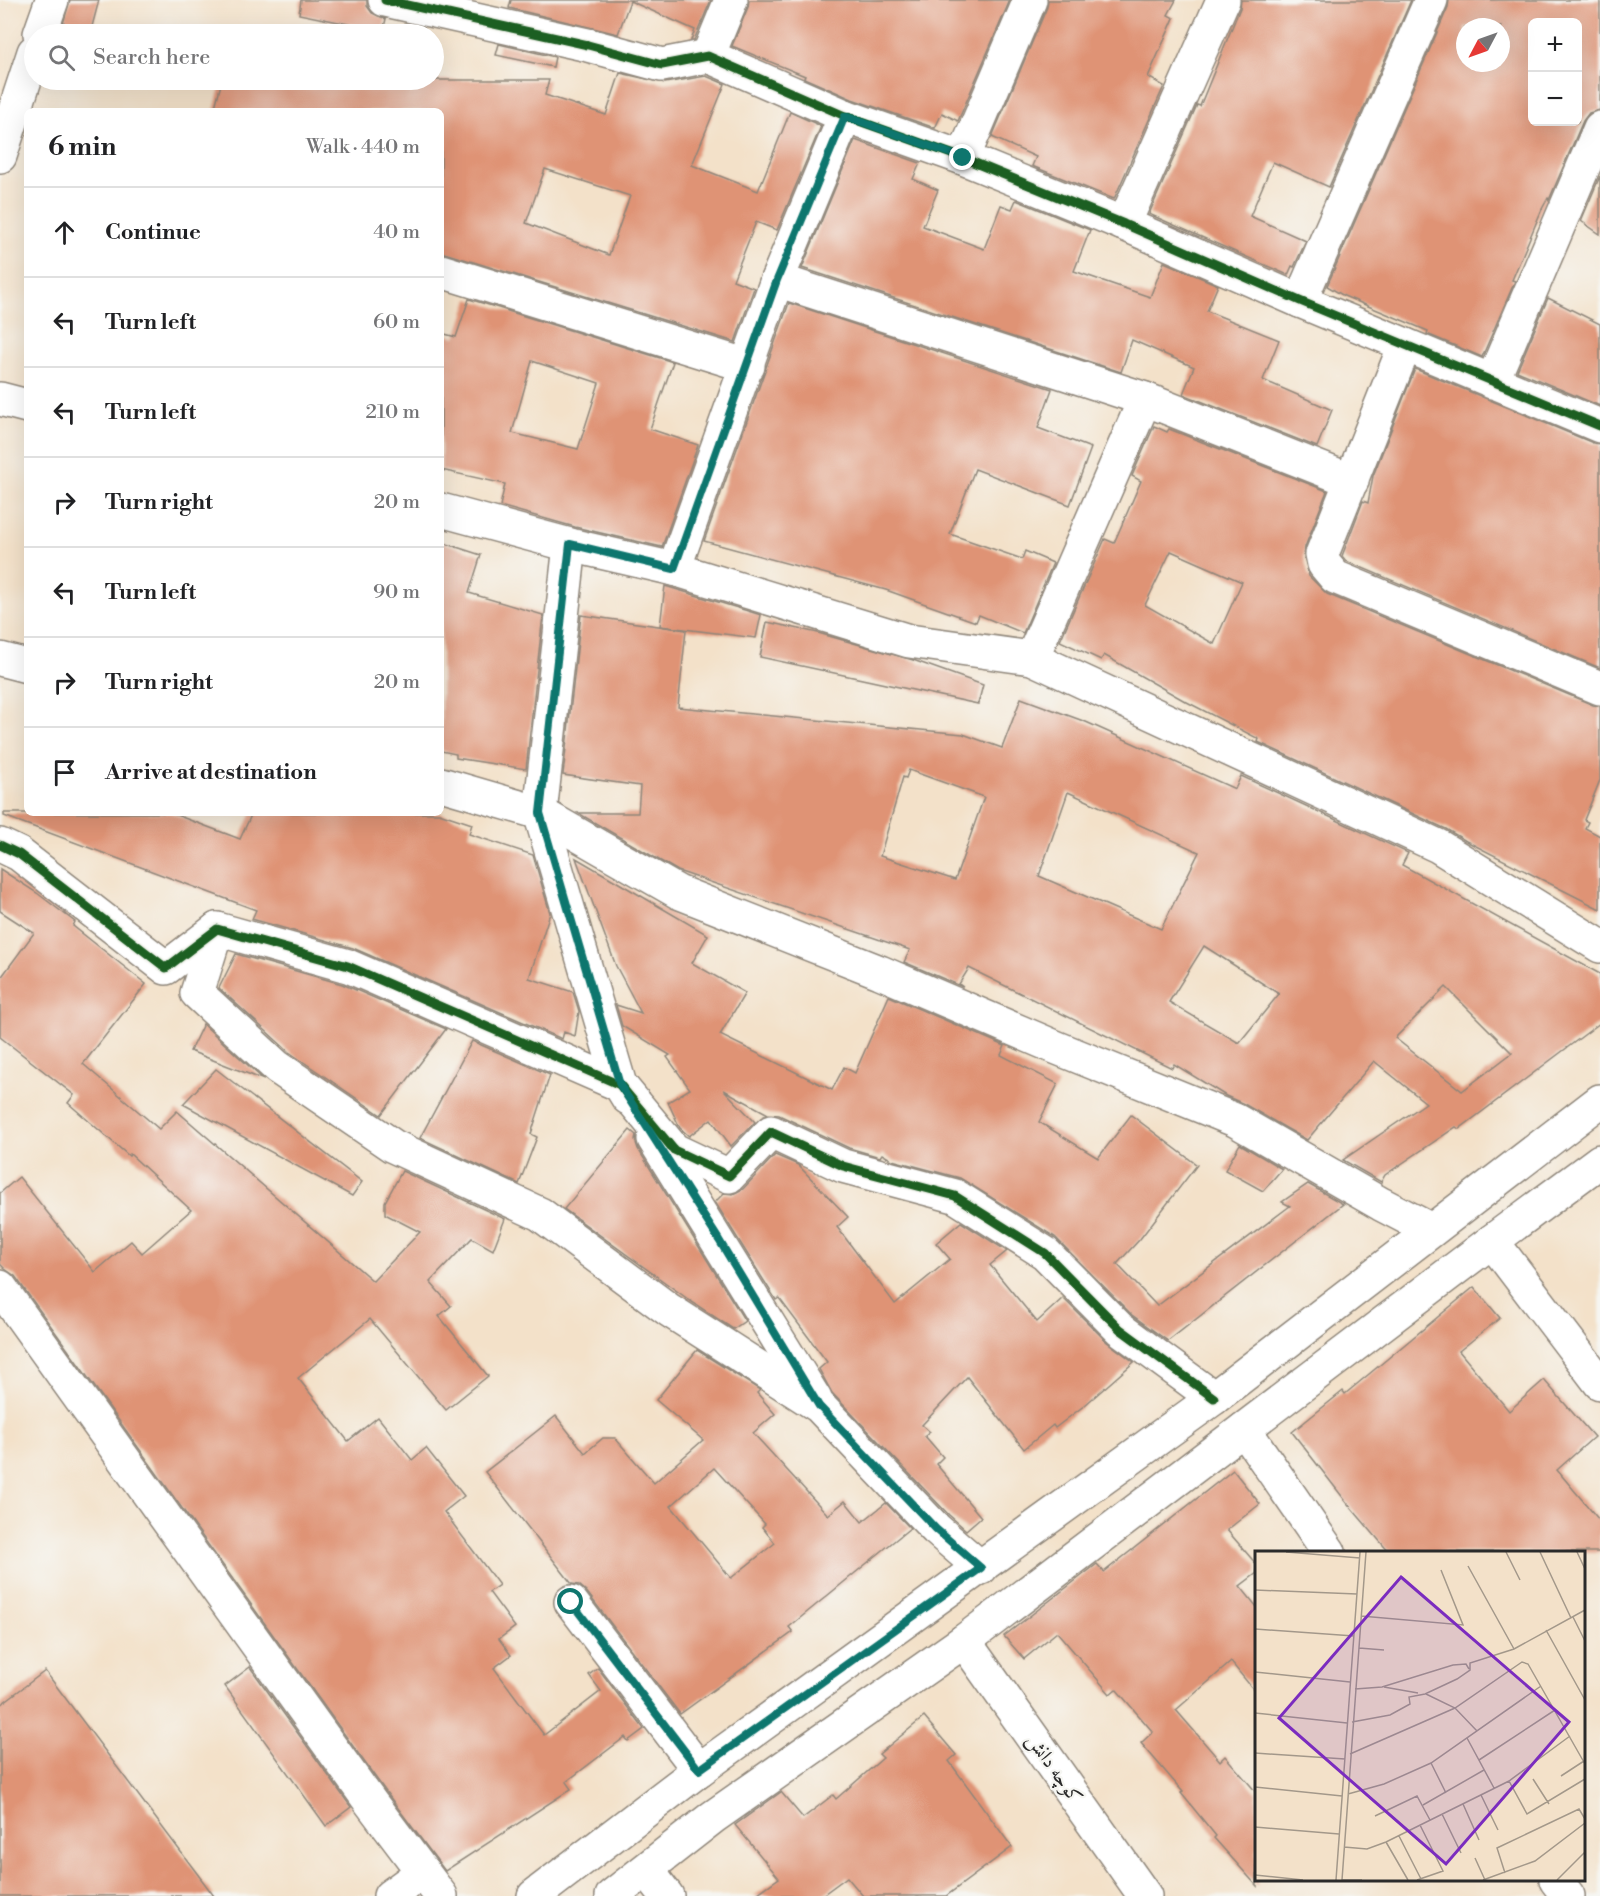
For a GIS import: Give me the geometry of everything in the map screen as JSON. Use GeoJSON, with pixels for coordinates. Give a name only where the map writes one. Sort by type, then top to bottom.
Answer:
{"type":"FeatureCollection","features":[{"type":"Feature","properties":{"kind":"street"},"geometry":{"type":"LineString","coordinates":[[44,24],[52,0]]}},
{"type":"Feature","properties":{"kind":"street"},"geometry":{"type":"LineString","coordinates":[[385,0],[588,45],[662,65],[708,56],[845,116],[963,158],[1124,224],[1300,301],[1600,426]]}},
{"type":"Feature","properties":{"kind":"street"},"geometry":{"type":"LineString","coordinates":[[708,56],[730,0]]}},
{"type":"Feature","properties":{"kind":"street"},"geometry":{"type":"LineString","coordinates":[[963,158],[1030,0]]}},
{"type":"Feature","properties":{"kind":"street"},"geometry":{"type":"LineString","coordinates":[[1124,224],[1223,0]]}},
{"type":"Feature","properties":{"kind":"street"},"geometry":{"type":"LineString","coordinates":[[1300,301],[1431,0]]}},
{"type":"Feature","properties":{"kind":"street"},"geometry":{"type":"LineString","coordinates":[[24,83],[0,156],[24,162]]}},
{"type":"Feature","properties":{"kind":"street"},"geometry":{"type":"LineString","coordinates":[[674,569],[777,280],[845,116]]}},
{"type":"Feature","properties":{"kind":"street"},"geometry":{"type":"LineString","coordinates":[[1492,382],[1600,128]]}},
{"type":"Feature","properties":{"kind":"street"},"geometry":{"type":"LineString","coordinates":[[444,273],[748,366]]}},
{"type":"Feature","properties":{"kind":"street"},"geometry":{"type":"LineString","coordinates":[[777,280],[1144,399],[1352,481]]}},
{"type":"Feature","properties":{"kind":"street"},"geometry":{"type":"LineString","coordinates":[[1405,345],[1323,554],[1324,564],[1335,577],[1600,688]]}},
{"type":"Feature","properties":{"kind":"street"},"geometry":{"type":"LineString","coordinates":[[0,399],[24,405]]}},
{"type":"Feature","properties":{"kind":"street"},"geometry":{"type":"LineString","coordinates":[[1032,658],[1144,399]]}},
{"type":"Feature","properties":{"kind":"street"},"geometry":{"type":"LineString","coordinates":[[444,511],[674,569],[909,641],[1032,658],[1438,846],[1600,946]]}},
{"type":"Feature","properties":{"kind":"street"},"geometry":{"type":"LineString","coordinates":[[570,544],[540,813],[620,1085],[719,1240],[819,1406],[936,1529],[981,1568]]}},
{"type":"Feature","properties":{"kind":"street"},"geometry":{"type":"LineString","coordinates":[[0,659],[24,665]]}},
{"type":"Feature","properties":{"kind":"street"},"geometry":{"type":"LineString","coordinates":[[444,784],[540,813],[678,892],[880,972],[1055,1047],[1235,1120],[1431,1230]]}},
{"type":"Feature","properties":{"kind":"street"},"geometry":{"type":"LineString","coordinates":[[0,845],[19,854],[166,968],[217,930]]}},
{"type":"Feature","properties":{"kind":"street"},"geometry":{"type":"LineString","coordinates":[[217,930],[348,966],[620,1085],[674,1150],[729,1176],[771,1132],[843,1166],[955,1196],[1045,1253],[1120,1329],[1214,1398]]}},
{"type":"Feature","properties":{"kind":"street"},"geometry":{"type":"LineString","coordinates":[[217,930],[197,993],[277,1067],[393,1146],[540,1214],[669,1310],[819,1406]]}},
{"type":"Feature","properties":{"kind":"street"},"geometry":{"type":"LineString","coordinates":[[534,1896],[699,1770],[1214,1398],[1600,1101]]}},
{"type":"Feature","properties":{"kind":"street"},"geometry":{"type":"LineString","coordinates":[[612,1896],[713,1816],[964,1641],[1600,1161]]}},
{"type":"Feature","properties":{"kind":"street"},"geometry":{"type":"LineString","coordinates":[[1492,1241],[1600,1383]]}},
{"type":"Feature","properties":{"kind":"street"},"geometry":{"type":"LineString","coordinates":[[0,1287],[371,1803],[432,1884],[390,1896]]}},
{"type":"Feature","properties":{"kind":"street"},"geometry":{"type":"LineString","coordinates":[[1244,1429],[1328,1551]]}},
{"type":"Feature","properties":{"kind":"street"},"geometry":{"type":"LineString","coordinates":[[571,1602],[699,1770]]}},
{"type":"Feature","properties":{"kind":"street","name":"کوچه دانش"},"geometry":{"type":"LineString","coordinates":[[964,1641],[1145,1896]]}},
{"type":"Feature","properties":{"kind":"street"},"geometry":{"type":"LineString","coordinates":[[647,1870],[667,1896]]}},
{"type":"Feature","properties":{"kind":"street"},"geometry":{"type":"LineString","coordinates":[[1557,1881],[1568,1896]]}},
{"type":"Feature","properties":{"kind":"building"},"geometry":{"type":"Polygon","coordinates":[[[70,0],[99,0],[93,24],[63,24],[70,0]]]}},
{"type":"Feature","properties":{"kind":"building"},"geometry":{"type":"Polygon","coordinates":[[[301,0],[367,0],[367,6],[372,13],[386,19],[385,24],[348,24],[299,14],[301,0]]]}},
{"type":"Feature","properties":{"kind":"building"},"geometry":{"type":"Polygon","coordinates":[[[511,0],[711,0],[694,40],[691,40],[695,30],[630,1],[618,34],[509,8],[511,0]]]}},
{"type":"Feature","properties":{"kind":"building"},"geometry":{"type":"Polygon","coordinates":[[[749,0],[1010,0],[958,121],[942,113],[935,128],[852,99],[804,78],[805,76],[732,46],[749,0]]]}},
{"type":"Feature","properties":{"kind":"building"},"geometry":{"type":"Polygon","coordinates":[[[1048,0],[1176,0],[1168,15],[1174,18],[1148,77],[1164,86],[1114,199],[1032,166],[1036,157],[992,137],[1048,0]]]}},
{"type":"Feature","properties":{"kind":"building"},"geometry":{"type":"Polygon","coordinates":[[[1241,0],[1411,0],[1329,187],[1273,162],[1250,216],[1306,241],[1288,275],[1149,214],[1197,105],[1200,106],[1240,8],[1241,0]]]}},
{"type":"Feature","properties":{"kind":"building"},"geometry":{"type":"Polygon","coordinates":[[[1449,0],[1600,0],[1600,110],[1589,113],[1582,123],[1582,18],[1528,18],[1528,126],[1581,126],[1549,200],[1548,198],[1542,209],[1512,280],[1515,281],[1482,357],[1427,334],[1428,331],[1344,296],[1327,286],[1448,7],[1449,0]]]}},
{"type":"Feature","properties":{"kind":"building"},"geometry":{"type":"Polygon","coordinates":[[[499,44],[555,57],[553,67],[496,55],[499,44]]]}},
{"type":"Feature","properties":{"kind":"building"},"geometry":{"type":"Polygon","coordinates":[[[620,73],[665,83],[706,76],[725,84],[692,165],[758,191],[790,112],[821,126],[777,230],[756,222],[733,280],[754,288],[735,342],[444,253],[444,108],[215,108],[219,90],[444,90],[444,80],[549,80],[545,95],[606,115],[620,73]],[[545,169],[526,223],[609,255],[630,196],[545,169]]]}},
{"type":"Feature","properties":{"kind":"building"},"geometry":{"type":"Polygon","coordinates":[[[855,140],[920,163],[913,179],[938,190],[923,226],[984,249],[1001,205],[1012,209],[1016,200],[1090,230],[1074,271],[1150,297],[1164,262],[1218,285],[1207,311],[1279,340],[1263,380],[1332,410],[1317,447],[1183,394],[1194,367],[1132,340],[1121,372],[802,268],[855,140]]]}},
{"type":"Feature","properties":{"kind":"building"},"geometry":{"type":"Polygon","coordinates":[[[1600,176],[1600,234],[1581,221],[1600,176]]]}},
{"type":"Feature","properties":{"kind":"building"},"geometry":{"type":"Polygon","coordinates":[[[1548,298],[1600,324],[1600,406],[1517,371],[1548,298]]]}},
{"type":"Feature","properties":{"kind":"building"},"geometry":{"type":"Polygon","coordinates":[[[469,299],[673,362],[650,429],[698,445],[662,547],[575,527],[500,506],[505,484],[444,471],[444,334],[456,337],[469,299]],[[532,361],[512,433],[578,449],[599,383],[532,361]]]}},
{"type":"Feature","properties":{"kind":"building"},"geometry":{"type":"Polygon","coordinates":[[[789,303],[1052,389],[1038,428],[1091,448],[1070,505],[975,469],[950,534],[1022,559],[1025,551],[1053,563],[1023,633],[979,615],[976,622],[886,590],[704,541],[789,303]]]}},
{"type":"Feature","properties":{"kind":"building"},"geometry":{"type":"Polygon","coordinates":[[[1415,369],[1600,444],[1600,668],[1346,561],[1342,556],[1363,501],[1368,503],[1373,476],[1415,369]]]}},
{"type":"Feature","properties":{"kind":"building"},"geometry":{"type":"Polygon","coordinates":[[[1154,426],[1167,432],[1169,429],[1327,491],[1305,547],[1304,557],[1309,576],[1327,594],[1600,706],[1600,780],[1584,820],[1588,822],[1585,828],[1600,836],[1600,909],[1446,829],[1258,742],[1259,739],[1185,701],[1104,655],[1101,660],[1060,641],[1105,539],[1114,543],[1141,481],[1132,476],[1154,426]],[[1171,551],[1145,605],[1214,644],[1242,582],[1171,551]]]}},
{"type":"Feature","properties":{"kind":"building"},"geometry":{"type":"Polygon","coordinates":[[[444,543],[481,555],[469,593],[543,615],[526,769],[456,758],[456,754],[444,752],[444,543]]]}},
{"type":"Feature","properties":{"kind":"building"},"geometry":{"type":"Polygon","coordinates":[[[665,586],[761,615],[756,638],[660,626],[665,586]]]}},
{"type":"Feature","properties":{"kind":"building"},"geometry":{"type":"Polygon","coordinates":[[[581,615],[686,630],[678,707],[963,734],[1002,748],[1021,698],[1086,722],[1235,789],[1241,776],[1408,853],[1402,865],[1600,974],[1600,1023],[1459,1129],[1456,1127],[1385,1175],[1381,1182],[1343,1160],[1426,1103],[1374,1061],[1307,1140],[1226,1096],[1174,1064],[1172,1068],[969,968],[959,984],[963,987],[904,962],[910,950],[678,871],[578,813],[638,813],[640,786],[563,775],[581,615]],[[909,770],[906,778],[903,777],[880,856],[955,880],[984,797],[909,770]],[[1068,792],[1039,876],[1161,929],[1199,852],[1068,792]],[[1204,946],[1169,1002],[1239,1043],[1279,994],[1204,946]],[[1446,987],[1395,1038],[1462,1091],[1512,1053],[1446,987]]]}},
{"type":"Feature","properties":{"kind":"building"},"geometry":{"type":"Polygon","coordinates":[[[767,622],[818,633],[913,660],[983,685],[978,704],[760,657],[767,622]]]}},
{"type":"Feature","properties":{"kind":"building"},"geometry":{"type":"Polygon","coordinates":[[[4,813],[24,813],[24,816],[179,816],[240,839],[251,816],[444,815],[472,824],[469,834],[533,855],[550,913],[529,978],[573,992],[579,1011],[575,1036],[564,1032],[562,1039],[353,948],[252,919],[256,910],[4,816],[4,813]]]}},
{"type":"Feature","properties":{"kind":"building"},"geometry":{"type":"Polygon","coordinates":[[[576,858],[708,935],[692,963],[745,993],[720,1035],[832,1090],[844,1067],[855,1073],[889,996],[1005,1046],[1001,1055],[1058,1084],[1039,1122],[1098,1158],[1131,1115],[1197,1165],[1140,1239],[1117,1264],[1157,1306],[1290,1206],[1282,1202],[1308,1184],[1343,1204],[1168,1341],[1132,1315],[1055,1237],[960,1178],[892,1160],[882,1154],[880,1157],[849,1148],[779,1115],[768,1114],[724,1090],[755,1122],[731,1146],[711,1119],[689,1136],[680,1128],[668,1102],[690,1089],[667,1057],[670,1055],[622,1026],[616,1005],[641,1013],[616,966],[576,858]]]}},
{"type":"Feature","properties":{"kind":"building"},"geometry":{"type":"Polygon","coordinates":[[[0,869],[75,922],[73,926],[146,984],[83,1064],[159,1129],[177,1111],[373,1281],[420,1232],[385,1214],[385,1202],[402,1171],[505,1219],[493,1250],[472,1238],[430,1282],[451,1306],[439,1316],[488,1376],[446,1410],[370,1319],[298,1378],[348,1441],[378,1417],[412,1460],[426,1448],[464,1496],[444,1512],[499,1585],[489,1592],[515,1627],[499,1639],[511,1655],[494,1668],[544,1735],[601,1691],[589,1675],[598,1668],[644,1729],[628,1741],[625,1737],[566,1782],[571,1789],[445,1871],[15,1276],[0,1264],[0,1193],[19,1177],[95,1272],[131,1241],[142,1253],[191,1210],[130,1154],[129,1156],[68,1103],[74,1095],[0,1037],[0,979],[34,933],[0,911],[0,869]]]}},
{"type":"Feature","properties":{"kind":"building"},"geometry":{"type":"Polygon","coordinates":[[[236,954],[342,984],[446,1029],[381,1115],[289,1052],[219,988],[236,954]]]}},
{"type":"Feature","properties":{"kind":"building"},"geometry":{"type":"Polygon","coordinates":[[[203,1024],[264,1080],[190,1051],[203,1024]]]}},
{"type":"Feature","properties":{"kind":"building"},"geometry":{"type":"Polygon","coordinates":[[[472,1041],[550,1075],[531,1134],[537,1137],[519,1184],[420,1138],[472,1041]]]}},
{"type":"Feature","properties":{"kind":"building"},"geometry":{"type":"Polygon","coordinates":[[[216,1069],[362,1182],[352,1196],[183,1104],[216,1069]]]}},
{"type":"Feature","properties":{"kind":"building"},"geometry":{"type":"Polygon","coordinates":[[[630,1130],[636,1135],[638,1149],[745,1321],[733,1329],[564,1209],[630,1130]]]}},
{"type":"Feature","properties":{"kind":"building"},"geometry":{"type":"Polygon","coordinates":[[[1240,1144],[1282,1169],[1263,1191],[1225,1170],[1240,1144]]]}},
{"type":"Feature","properties":{"kind":"building"},"geometry":{"type":"Polygon","coordinates":[[[775,1155],[798,1165],[848,1217],[837,1227],[895,1304],[950,1259],[936,1243],[961,1222],[1007,1251],[990,1265],[1037,1322],[1063,1298],[1107,1342],[1134,1362],[1085,1405],[1055,1428],[1053,1425],[1024,1449],[967,1377],[922,1425],[930,1432],[925,1436],[943,1457],[936,1464],[981,1517],[966,1530],[832,1393],[819,1369],[827,1362],[779,1298],[776,1300],[715,1202],[724,1193],[733,1194],[743,1189],[775,1155]]]}},
{"type":"Feature","properties":{"kind":"building"},"geometry":{"type":"Polygon","coordinates":[[[1474,1287],[1500,1318],[1459,1351],[1509,1411],[1544,1380],[1594,1437],[1557,1470],[1600,1521],[1600,1552],[1388,1551],[1292,1432],[1343,1391],[1345,1394],[1474,1287]]]}},
{"type":"Feature","properties":{"kind":"building"},"geometry":{"type":"Polygon","coordinates":[[[697,1350],[760,1390],[757,1393],[775,1414],[753,1433],[828,1515],[845,1501],[862,1522],[886,1503],[910,1528],[789,1627],[793,1632],[680,1714],[586,1591],[579,1585],[572,1584],[485,1472],[556,1416],[585,1453],[603,1438],[615,1438],[654,1483],[703,1440],[656,1400],[697,1350]],[[714,1468],[671,1506],[731,1578],[775,1543],[762,1527],[765,1524],[714,1468]]]}},
{"type":"Feature","properties":{"kind":"building"},"geometry":{"type":"Polygon","coordinates":[[[1233,1470],[1260,1504],[1227,1530],[1255,1563],[1255,1575],[1240,1586],[1255,1605],[1255,1692],[1231,1662],[1176,1710],[1220,1761],[1225,1756],[1255,1791],[1255,1881],[1257,1881],[1257,1886],[1214,1838],[1216,1836],[1181,1793],[1183,1792],[1141,1743],[1153,1732],[1116,1689],[1110,1694],[1057,1632],[1024,1659],[1004,1636],[1097,1564],[1104,1572],[1233,1470]]]}},
{"type":"Feature","properties":{"kind":"building"},"geometry":{"type":"Polygon","coordinates":[[[250,1667],[351,1807],[326,1826],[225,1686],[250,1667]]]}},
{"type":"Feature","properties":{"kind":"building"},"geometry":{"type":"Polygon","coordinates":[[[45,1671],[214,1896],[0,1896],[0,1705],[45,1671]]]}},
{"type":"Feature","properties":{"kind":"building"},"geometry":{"type":"Polygon","coordinates":[[[924,1717],[956,1755],[949,1761],[1012,1847],[946,1896],[863,1896],[847,1877],[821,1896],[754,1896],[779,1878],[735,1825],[781,1792],[803,1818],[833,1795],[836,1799],[883,1758],[879,1754],[924,1717]]]}},
{"type":"Feature","properties":{"kind":"cycle path"},"geometry":{"type":"LineString","coordinates":[[385,0],[588,45],[662,65],[708,56],[845,116],[963,158],[1124,224],[1300,301],[1600,426]]}},
{"type":"Feature","properties":{"kind":"cycle path"},"geometry":{"type":"LineString","coordinates":[[0,845],[19,854],[166,968],[217,929],[348,966],[620,1085],[674,1150],[729,1176],[771,1132],[843,1166],[955,1196],[1045,1253],[1120,1329],[1214,1398]]}},
{"type":"Feature","properties":{"kind":"route"},"geometry":{"type":"LineString","coordinates":[[571,1602],[699,1770],[981,1568],[936,1529],[819,1406],[719,1240],[620,1085],[540,813],[570,544],[674,569],[777,280],[845,116],[963,158]]}}]}
